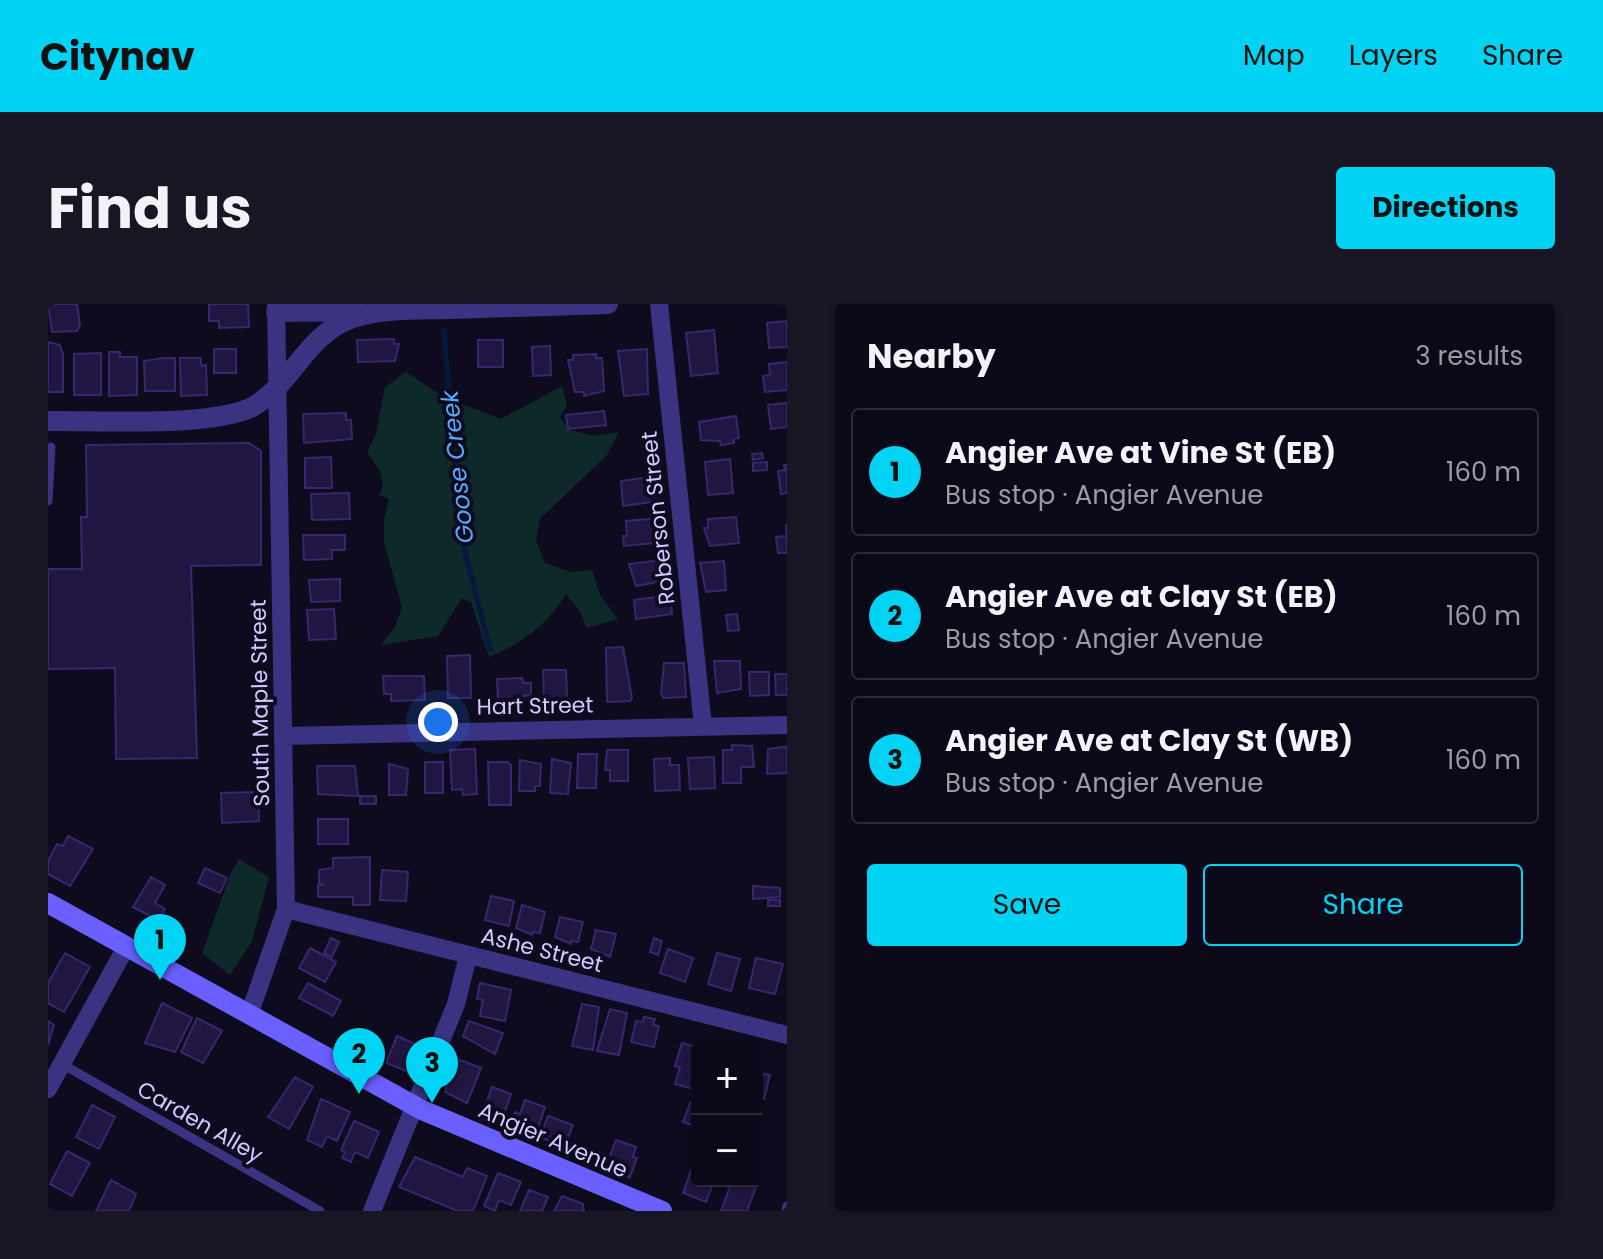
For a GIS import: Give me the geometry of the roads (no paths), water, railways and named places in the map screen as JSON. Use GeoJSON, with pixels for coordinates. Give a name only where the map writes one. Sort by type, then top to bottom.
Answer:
{"type":"FeatureCollection","features":[{"type":"Feature","properties":{"kind":"main road","name":"Angier Avenue"},"geometry":{"type":"LineString","coordinates":[[48,903],[413,1105],[662,1211]]}},
{"type":"Feature","properties":{"kind":"street"},"geometry":{"type":"LineString","coordinates":[[276,308],[394,311],[608,304]]}},
{"type":"Feature","properties":{"kind":"street","name":"Roberson Street"},"geometry":{"type":"LineString","coordinates":[[659,304],[703,726]]}},
{"type":"Feature","properties":{"kind":"street","name":"South Maple Street"},"geometry":{"type":"LineString","coordinates":[[249,1015],[286,909],[276,308]]}},
{"type":"Feature","properties":{"kind":"street"},"geometry":{"type":"LineString","coordinates":[[48,421],[211,417],[254,405],[278,385],[325,331],[357,317],[394,311]]}},
{"type":"Feature","properties":{"kind":"street","name":"Hart Street"},"geometry":{"type":"LineString","coordinates":[[284,736],[787,725]]}},
{"type":"Feature","properties":{"kind":"street","name":"Ashe Street"},"geometry":{"type":"LineString","coordinates":[[286,909],[787,1035]]}},
{"type":"Feature","properties":{"kind":"street"},"geometry":{"type":"LineString","coordinates":[[48,1089],[126,947]]}},
{"type":"Feature","properties":{"kind":"street"},"geometry":{"type":"LineString","coordinates":[[372,1211],[456,1004],[468,956]]}},
{"type":"Feature","properties":{"kind":"lane"},"geometry":{"type":"LineString","coordinates":[[48,501],[51,447]]}},
{"type":"Feature","properties":{"kind":"lane","name":"Carden Alley"},"geometry":{"type":"LineString","coordinates":[[62,1064],[320,1211]]}},
{"type":"Feature","properties":{"kind":"waterway","name":"Goose Creek"},"geometry":{"type":"LineString","coordinates":[[444,331],[461,537],[490,649]]}},
{"type":"Feature","properties":{"kind":"place","name":"Angier Ave at Vine St (EB)"},"geometry":{"type":"Point","coordinates":[160,980]}},
{"type":"Feature","properties":{"kind":"place","name":"Angier Ave at Clay St (EB)"},"geometry":{"type":"Point","coordinates":[359,1094]}},
{"type":"Feature","properties":{"kind":"place","name":"Angier Ave at Clay St (WB)"},"geometry":{"type":"Point","coordinates":[432,1103]}}]}
